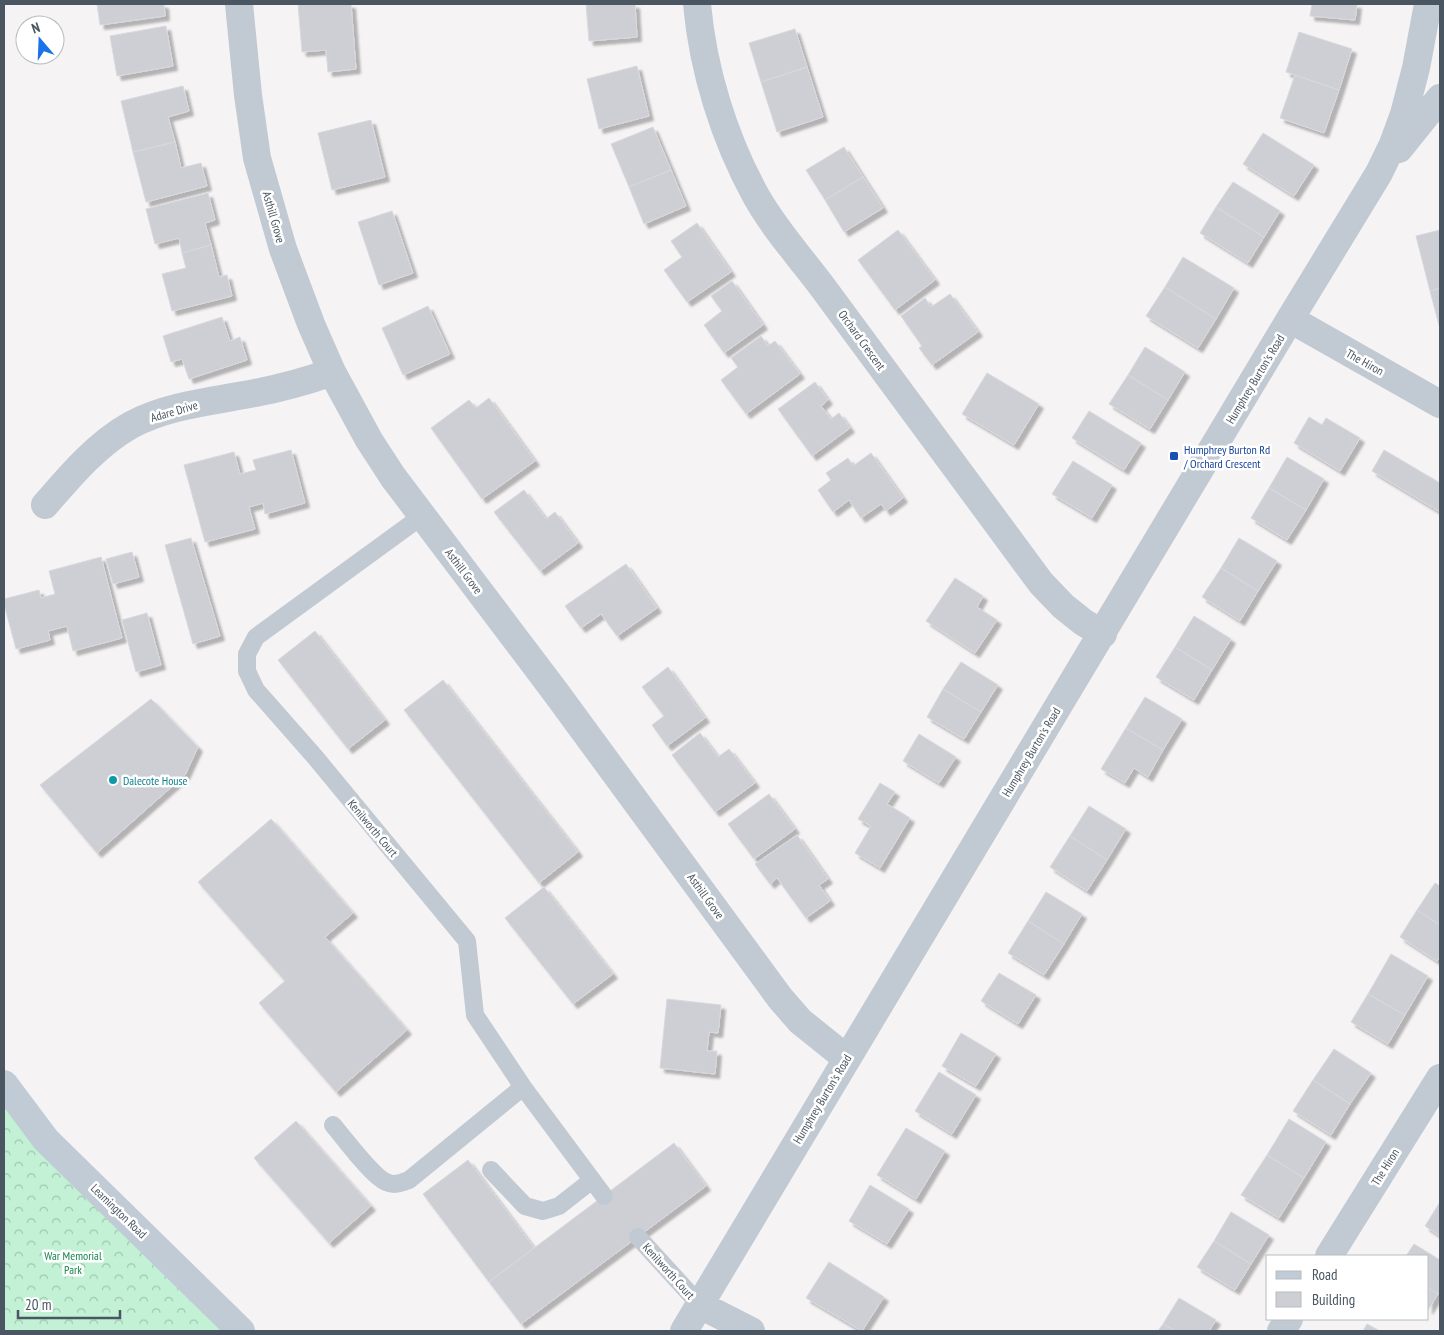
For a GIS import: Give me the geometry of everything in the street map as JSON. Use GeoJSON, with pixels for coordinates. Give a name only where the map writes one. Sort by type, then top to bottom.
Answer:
{"type":"FeatureCollection","features":[{"type":"Feature","properties":{"kind":"main road","name":"Leamington Road"},"geometry":{"type":"LineString","coordinates":[[4,1084],[46,1140],[241,1331]]}},
{"type":"Feature","properties":{"kind":"street","name":"Asthill Grove"},"geometry":{"type":"LineString","coordinates":[[239,4],[252,125],[262,177],[283,249],[311,324],[332,372],[369,440],[393,477],[554,690],[780,998],[800,1020],[846,1058]]}},
{"type":"Feature","properties":{"kind":"street","name":"Orchard Crescent"},"geometry":{"type":"LineString","coordinates":[[697,4],[706,59],[723,121],[746,176],[762,205],[1041,583],[1063,606],[1083,622],[1103,634]]}},
{"type":"Feature","properties":{"kind":"street","name":"Humphrey Burton's Road"},"geometry":{"type":"LineString","coordinates":[[1380,173],[1404,114],[1416,68],[1428,4]]}},
{"type":"Feature","properties":{"kind":"street","name":"Humphrey Burton's Road"},"geometry":{"type":"LineString","coordinates":[[684,1331],[1290,319],[1380,173],[1440,98]]}},
{"type":"Feature","properties":{"kind":"street","name":"The Hiron"},"geometry":{"type":"LineString","coordinates":[[1290,319],[1440,404]]}},
{"type":"Feature","properties":{"kind":"street","name":"Adare Drive"},"geometry":{"type":"LineString","coordinates":[[45,505],[104,443],[132,424],[196,403],[282,387],[332,372]]}},
{"type":"Feature","properties":{"kind":"street","name":"The Hiron"},"geometry":{"type":"LineString","coordinates":[[1330,1255],[1440,1078]]}},
{"type":"Feature","properties":{"kind":"street"},"geometry":{"type":"LineString","coordinates":[[700,1305],[751,1331]]}},
{"type":"Feature","properties":{"kind":"street"},"geometry":{"type":"LineString","coordinates":[[1281,1331],[1288,1320]]}},
{"type":"Feature","properties":{"kind":"lane","name":"Kenilworth Court"},"geometry":{"type":"LineString","coordinates":[[422,516],[256,638],[247,654],[247,671],[256,690],[468,941],[475,1015],[523,1087],[604,1196]]}},
{"type":"Feature","properties":{"kind":"lane"},"geometry":{"type":"LineString","coordinates":[[333,1125],[374,1172],[386,1182],[398,1184],[409,1180],[523,1087]]}},
{"type":"Feature","properties":{"kind":"lane"},"geometry":{"type":"LineString","coordinates":[[491,1170],[524,1206],[543,1211],[559,1206],[592,1181]]}},
{"type":"Feature","properties":{"kind":"lane","name":"Kenilworth Court"},"geometry":{"type":"LineString","coordinates":[[638,1237],[700,1305]]}},
{"type":"Feature","properties":{"kind":"green space","name":"War Memorial Park"},"geometry":{"type":"Polygon","coordinates":[[[4,1084],[241,1331],[4,1331],[4,1084]]]}},
{"type":"Feature","properties":{"kind":"building"},"geometry":{"type":"Polygon","coordinates":[[[97,4],[164,4],[165,16],[100,25],[97,4]]]}},
{"type":"Feature","properties":{"kind":"building"},"geometry":{"type":"Polygon","coordinates":[[[298,4],[351,4],[356,69],[328,72],[326,50],[302,52],[298,4]]]}},
{"type":"Feature","properties":{"kind":"building"},"geometry":{"type":"Polygon","coordinates":[[[586,4],[635,4],[637,37],[589,41],[586,4]]]}},
{"type":"Feature","properties":{"kind":"building"},"geometry":{"type":"Polygon","coordinates":[[[1312,4],[1357,4],[1355,20],[1310,16],[1312,4]]]}},
{"type":"Feature","properties":{"kind":"building"},"geometry":{"type":"Polygon","coordinates":[[[166,26],[173,66],[117,76],[110,36],[166,26]]]}},
{"type":"Feature","properties":{"kind":"building"},"geometry":{"type":"Polygon","coordinates":[[[795,29],[807,67],[761,82],[749,43],[795,29]]]}},
{"type":"Feature","properties":{"kind":"building"},"geometry":{"type":"Polygon","coordinates":[[[1299,32],[1352,49],[1339,90],[1286,72],[1299,32]]]}},
{"type":"Feature","properties":{"kind":"building"},"geometry":{"type":"Polygon","coordinates":[[[637,66],[649,116],[599,129],[587,79],[637,66]]]}},
{"type":"Feature","properties":{"kind":"building"},"geometry":{"type":"Polygon","coordinates":[[[807,67],[823,117],[777,132],[761,82],[807,67]]]}},
{"type":"Feature","properties":{"kind":"building"},"geometry":{"type":"Polygon","coordinates":[[[1295,75],[1339,90],[1324,133],[1280,118],[1295,75]]]}},
{"type":"Feature","properties":{"kind":"building"},"geometry":{"type":"Polygon","coordinates":[[[183,86],[189,111],[168,117],[175,142],[133,152],[121,101],[183,86]]]}},
{"type":"Feature","properties":{"kind":"building"},"geometry":{"type":"Polygon","coordinates":[[[371,120],[385,177],[332,190],[318,133],[371,120]]]}},
{"type":"Feature","properties":{"kind":"building"},"geometry":{"type":"Polygon","coordinates":[[[653,127],[671,170],[629,187],[611,144],[653,127]]]}},
{"type":"Feature","properties":{"kind":"building"},"geometry":{"type":"Polygon","coordinates":[[[1263,133],[1314,165],[1294,196],[1243,164],[1263,133]]]}},
{"type":"Feature","properties":{"kind":"building"},"geometry":{"type":"Polygon","coordinates":[[[175,142],[181,168],[201,163],[207,186],[146,202],[133,152],[175,142]]]}},
{"type":"Feature","properties":{"kind":"building"},"geometry":{"type":"Polygon","coordinates":[[[844,147],[863,177],[825,200],[806,170],[844,147]]]}},
{"type":"Feature","properties":{"kind":"building"},"geometry":{"type":"Polygon","coordinates":[[[671,170],[686,206],[644,224],[629,187],[671,170]]]}},
{"type":"Feature","properties":{"kind":"building"},"geometry":{"type":"Polygon","coordinates":[[[863,177],[883,208],[844,232],[825,200],[863,177]]]}},
{"type":"Feature","properties":{"kind":"building"},"geometry":{"type":"Polygon","coordinates":[[[1233,182],[1280,211],[1264,237],[1216,207],[1233,182]]]}},
{"type":"Feature","properties":{"kind":"building"},"geometry":{"type":"Polygon","coordinates":[[[208,193],[215,220],[205,223],[211,245],[182,253],[179,238],[155,244],[146,209],[208,193]]]}},
{"type":"Feature","properties":{"kind":"building"},"geometry":{"type":"Polygon","coordinates":[[[1216,207],[1264,237],[1248,263],[1200,233],[1216,207]]]}},
{"type":"Feature","properties":{"kind":"building"},"geometry":{"type":"Polygon","coordinates":[[[392,211],[413,273],[379,285],[358,222],[392,211]]]}},
{"type":"Feature","properties":{"kind":"building"},"geometry":{"type":"Polygon","coordinates":[[[697,223],[731,272],[687,302],[664,270],[682,257],[671,241],[697,223]]]}},
{"type":"Feature","properties":{"kind":"building"},"geometry":{"type":"Polygon","coordinates":[[[898,230],[935,280],[895,310],[858,260],[898,230]]]}},
{"type":"Feature","properties":{"kind":"building"},"geometry":{"type":"Polygon","coordinates":[[[1440,230],[1440,288],[1430,291],[1416,236],[1440,230]]]}},
{"type":"Feature","properties":{"kind":"building"},"geometry":{"type":"Polygon","coordinates":[[[211,245],[219,277],[227,275],[232,296],[172,311],[162,274],[186,268],[182,253],[211,245]]]}},
{"type":"Feature","properties":{"kind":"building"},"geometry":{"type":"Polygon","coordinates":[[[1183,257],[1234,288],[1216,319],[1165,287],[1183,257]]]}},
{"type":"Feature","properties":{"kind":"building"},"geometry":{"type":"Polygon","coordinates":[[[732,281],[763,325],[724,353],[704,325],[722,311],[711,296],[732,281]]]}},
{"type":"Feature","properties":{"kind":"building"},"geometry":{"type":"Polygon","coordinates":[[[1165,287],[1216,319],[1198,348],[1146,316],[1165,287]]]}},
{"type":"Feature","properties":{"kind":"building"},"geometry":{"type":"Polygon","coordinates":[[[1440,288],[1440,329],[1430,291],[1440,288]]]}},
{"type":"Feature","properties":{"kind":"building"},"geometry":{"type":"Polygon","coordinates":[[[950,294],[978,332],[932,365],[919,348],[922,346],[901,316],[925,298],[931,307],[950,294]]]}},
{"type":"Feature","properties":{"kind":"building"},"geometry":{"type":"Polygon","coordinates":[[[428,306],[450,354],[403,375],[382,328],[428,306]]]}},
{"type":"Feature","properties":{"kind":"building"},"geometry":{"type":"Polygon","coordinates":[[[222,317],[230,341],[240,337],[247,360],[189,379],[182,359],[171,362],[163,336],[222,317]]]}},
{"type":"Feature","properties":{"kind":"building"},"geometry":{"type":"Polygon","coordinates":[[[761,336],[768,346],[775,341],[800,374],[746,414],[721,380],[738,367],[731,358],[761,336]]]}},
{"type":"Feature","properties":{"kind":"building"},"geometry":{"type":"Polygon","coordinates":[[[1145,347],[1185,372],[1168,400],[1128,375],[1145,347]]]}},
{"type":"Feature","properties":{"kind":"building"},"geometry":{"type":"Polygon","coordinates":[[[987,373],[1039,404],[1014,445],[962,414],[987,373]]]}},
{"type":"Feature","properties":{"kind":"building"},"geometry":{"type":"Polygon","coordinates":[[[1128,375],[1168,400],[1150,429],[1109,404],[1128,375]]]}},
{"type":"Feature","properties":{"kind":"building"},"geometry":{"type":"Polygon","coordinates":[[[815,382],[828,400],[821,406],[831,419],[839,413],[850,428],[812,456],[778,409],[815,382]]]}},
{"type":"Feature","properties":{"kind":"building"},"geometry":{"type":"Polygon","coordinates":[[[489,398],[535,461],[482,499],[431,428],[469,400],[476,408],[489,398]]]}},
{"type":"Feature","properties":{"kind":"building"},"geometry":{"type":"Polygon","coordinates":[[[1089,411],[1141,443],[1124,470],[1072,438],[1089,411]]]}},
{"type":"Feature","properties":{"kind":"building"},"geometry":{"type":"Polygon","coordinates":[[[1309,417],[1322,425],[1326,418],[1360,438],[1340,471],[1294,443],[1309,417]]]}},
{"type":"Feature","properties":{"kind":"building"},"geometry":{"type":"Polygon","coordinates":[[[291,450],[305,503],[265,514],[263,503],[249,507],[255,529],[205,542],[184,465],[234,452],[240,474],[256,470],[253,460],[291,450]]]}},
{"type":"Feature","properties":{"kind":"building"},"geometry":{"type":"Polygon","coordinates":[[[1384,450],[1440,483],[1440,512],[1372,471],[1384,450]]]}},
{"type":"Feature","properties":{"kind":"building"},"geometry":{"type":"Polygon","coordinates":[[[871,453],[903,498],[886,511],[881,504],[861,518],[849,500],[833,512],[818,490],[831,480],[826,473],[848,458],[853,466],[871,453]]]}},
{"type":"Feature","properties":{"kind":"building"},"geometry":{"type":"Polygon","coordinates":[[[1287,457],[1324,479],[1306,510],[1269,488],[1287,457]]]}},
{"type":"Feature","properties":{"kind":"building"},"geometry":{"type":"Polygon","coordinates":[[[1073,461],[1112,485],[1092,518],[1052,494],[1073,461]]]}},
{"type":"Feature","properties":{"kind":"building"},"geometry":{"type":"Polygon","coordinates":[[[1269,488],[1306,510],[1287,540],[1251,518],[1269,488]]]}},
{"type":"Feature","properties":{"kind":"building"},"geometry":{"type":"Polygon","coordinates":[[[524,490],[546,519],[555,512],[578,543],[540,571],[494,512],[524,490]]]}},
{"type":"Feature","properties":{"kind":"building"},"geometry":{"type":"Polygon","coordinates":[[[191,538],[220,636],[193,644],[165,545],[191,538]]]}},
{"type":"Feature","properties":{"kind":"building"},"geometry":{"type":"Polygon","coordinates":[[[1239,538],[1277,561],[1258,591],[1221,568],[1239,538]]]}},
{"type":"Feature","properties":{"kind":"building"},"geometry":{"type":"Polygon","coordinates":[[[132,552],[139,577],[113,584],[106,559],[132,552]]]}},
{"type":"Feature","properties":{"kind":"building"},"geometry":{"type":"Polygon","coordinates":[[[101,557],[122,638],[73,651],[67,626],[48,631],[50,640],[16,649],[4,599],[39,590],[41,598],[55,594],[49,571],[101,557]]]}},
{"type":"Feature","properties":{"kind":"building"},"geometry":{"type":"Polygon","coordinates":[[[626,564],[657,608],[617,636],[601,614],[581,628],[565,606],[626,564]]]}},
{"type":"Feature","properties":{"kind":"building"},"geometry":{"type":"Polygon","coordinates":[[[1221,568],[1258,591],[1240,621],[1202,597],[1221,568]]]}},
{"type":"Feature","properties":{"kind":"building"},"geometry":{"type":"Polygon","coordinates":[[[955,578],[983,596],[977,607],[997,620],[975,653],[926,621],[955,578]]]}},
{"type":"Feature","properties":{"kind":"building"},"geometry":{"type":"Polygon","coordinates":[[[147,613],[161,665],[136,672],[122,620],[147,613]]]}},
{"type":"Feature","properties":{"kind":"building"},"geometry":{"type":"Polygon","coordinates":[[[1194,616],[1231,639],[1212,670],[1175,647],[1194,616]]]}},
{"type":"Feature","properties":{"kind":"building"},"geometry":{"type":"Polygon","coordinates":[[[315,631],[385,720],[348,749],[278,660],[315,631]]]}},
{"type":"Feature","properties":{"kind":"building"},"geometry":{"type":"Polygon","coordinates":[[[1175,647],[1212,670],[1194,700],[1156,677],[1175,647]]]}},
{"type":"Feature","properties":{"kind":"building"},"geometry":{"type":"Polygon","coordinates":[[[961,662],[998,685],[981,712],[943,689],[961,662]]]}},
{"type":"Feature","properties":{"kind":"building"},"geometry":{"type":"Polygon","coordinates":[[[668,667],[705,718],[667,746],[652,725],[664,716],[642,687],[668,667]]]}},
{"type":"Feature","properties":{"kind":"building"},"geometry":{"type":"Polygon","coordinates":[[[443,680],[578,852],[539,883],[404,710],[443,680]]]}},
{"type":"Feature","properties":{"kind":"building"},"geometry":{"type":"Polygon","coordinates":[[[943,689],[981,712],[964,739],[927,717],[943,689]]]}},
{"type":"Feature","properties":{"kind":"building"},"geometry":{"type":"Polygon","coordinates":[[[1145,697],[1182,719],[1163,750],[1126,728],[1145,697]]]}},
{"type":"Feature","properties":{"kind":"building","name":"Dalecote House"},"geometry":{"type":"Polygon","coordinates":[[[151,699],[198,747],[185,775],[97,853],[40,785],[151,699]]]}},
{"type":"Feature","properties":{"kind":"building"},"geometry":{"type":"Polygon","coordinates":[[[1126,728],[1163,750],[1148,777],[1134,768],[1125,783],[1101,769],[1126,728]]]}},
{"type":"Feature","properties":{"kind":"building"},"geometry":{"type":"Polygon","coordinates":[[[700,733],[718,757],[729,749],[755,783],[715,812],[672,755],[700,733]]]}},
{"type":"Feature","properties":{"kind":"building"},"geometry":{"type":"Polygon","coordinates":[[[919,734],[956,757],[939,783],[903,761],[919,734]]]}},
{"type":"Feature","properties":{"kind":"building"},"geometry":{"type":"Polygon","coordinates":[[[880,783],[895,792],[887,804],[910,818],[880,868],[855,853],[871,826],[858,819],[880,783]]]}},
{"type":"Feature","properties":{"kind":"building"},"geometry":{"type":"Polygon","coordinates":[[[769,794],[795,829],[754,859],[728,824],[769,794]]]}},
{"type":"Feature","properties":{"kind":"building"},"geometry":{"type":"Polygon","coordinates":[[[1089,806],[1126,829],[1107,860],[1070,836],[1089,806]]]}},
{"type":"Feature","properties":{"kind":"building"},"geometry":{"type":"Polygon","coordinates":[[[271,819],[353,913],[325,937],[407,1030],[336,1092],[259,1003],[285,981],[198,882],[271,819]]]}},
{"type":"Feature","properties":{"kind":"building"},"geometry":{"type":"Polygon","coordinates":[[[797,835],[828,879],[819,885],[830,901],[806,918],[777,878],[770,884],[755,864],[797,835]]]}},
{"type":"Feature","properties":{"kind":"building"},"geometry":{"type":"Polygon","coordinates":[[[1070,836],[1107,860],[1087,891],[1050,867],[1070,836]]]}},
{"type":"Feature","properties":{"kind":"building"},"geometry":{"type":"Polygon","coordinates":[[[1435,883],[1440,886],[1440,925],[1417,910],[1435,883]]]}},
{"type":"Feature","properties":{"kind":"building"},"geometry":{"type":"Polygon","coordinates":[[[544,887],[613,974],[573,1004],[505,918],[544,887]]]}},
{"type":"Feature","properties":{"kind":"building"},"geometry":{"type":"Polygon","coordinates":[[[1046,892],[1082,914],[1064,944],[1028,921],[1046,892]]]}},
{"type":"Feature","properties":{"kind":"building"},"geometry":{"type":"Polygon","coordinates":[[[1417,910],[1440,925],[1440,957],[1437,961],[1400,937],[1417,910]]]}},
{"type":"Feature","properties":{"kind":"building"},"geometry":{"type":"Polygon","coordinates":[[[1028,921],[1064,944],[1044,975],[1008,953],[1028,921]]]}},
{"type":"Feature","properties":{"kind":"building"},"geometry":{"type":"Polygon","coordinates":[[[1391,954],[1428,976],[1405,1015],[1368,994],[1391,954]]]}},
{"type":"Feature","properties":{"kind":"building"},"geometry":{"type":"Polygon","coordinates":[[[999,973],[1036,995],[1018,1024],[981,1001],[999,973]]]}},
{"type":"Feature","properties":{"kind":"building"},"geometry":{"type":"Polygon","coordinates":[[[1368,994],[1405,1015],[1388,1044],[1351,1022],[1368,994]]]}},
{"type":"Feature","properties":{"kind":"building"},"geometry":{"type":"Polygon","coordinates":[[[667,999],[721,1005],[718,1033],[709,1032],[707,1051],[717,1051],[715,1074],[660,1068],[667,999]]]}},
{"type":"Feature","properties":{"kind":"building"},"geometry":{"type":"Polygon","coordinates":[[[961,1033],[996,1054],[976,1086],[942,1066],[961,1033]]]}},
{"type":"Feature","properties":{"kind":"building"},"geometry":{"type":"Polygon","coordinates":[[[1334,1049],[1371,1073],[1350,1104],[1313,1080],[1334,1049]]]}},
{"type":"Feature","properties":{"kind":"building"},"geometry":{"type":"Polygon","coordinates":[[[939,1072],[976,1095],[952,1134],[915,1111],[939,1072]]]}},
{"type":"Feature","properties":{"kind":"building"},"geometry":{"type":"Polygon","coordinates":[[[1313,1080],[1350,1104],[1331,1135],[1293,1111],[1313,1080]]]}},
{"type":"Feature","properties":{"kind":"building"},"geometry":{"type":"Polygon","coordinates":[[[1289,1119],[1326,1142],[1304,1178],[1267,1155],[1289,1119]]]}},
{"type":"Feature","properties":{"kind":"building"},"geometry":{"type":"Polygon","coordinates":[[[296,1121],[371,1206],[329,1243],[254,1158],[296,1121]]]}},
{"type":"Feature","properties":{"kind":"building"},"geometry":{"type":"Polygon","coordinates":[[[906,1128],[945,1151],[916,1199],[877,1175],[906,1128]]]}},
{"type":"Feature","properties":{"kind":"building"},"geometry":{"type":"Polygon","coordinates":[[[674,1143],[706,1186],[521,1324],[489,1282],[674,1143]]]}},
{"type":"Feature","properties":{"kind":"building"},"geometry":{"type":"Polygon","coordinates":[[[1267,1155],[1304,1178],[1279,1218],[1241,1195],[1267,1155]]]}},
{"type":"Feature","properties":{"kind":"building"},"geometry":{"type":"Polygon","coordinates":[[[468,1160],[534,1248],[489,1282],[423,1194],[468,1160]]]}},
{"type":"Feature","properties":{"kind":"building"},"geometry":{"type":"Polygon","coordinates":[[[870,1185],[909,1209],[887,1244],[849,1221],[870,1185]]]}},
{"type":"Feature","properties":{"kind":"building"},"geometry":{"type":"Polygon","coordinates":[[[1440,1202],[1440,1236],[1425,1226],[1440,1202]]]}},
{"type":"Feature","properties":{"kind":"building"},"geometry":{"type":"Polygon","coordinates":[[[1231,1212],[1269,1235],[1251,1264],[1214,1241],[1231,1212]]]}},
{"type":"Feature","properties":{"kind":"building"},"geometry":{"type":"Polygon","coordinates":[[[1214,1241],[1251,1264],[1235,1290],[1197,1267],[1214,1241]]]}},
{"type":"Feature","properties":{"kind":"building"},"geometry":{"type":"Polygon","coordinates":[[[1414,1244],[1440,1260],[1440,1291],[1438,1294],[1429,1289],[1429,1255],[1407,1255],[1414,1244]]]}},
{"type":"Feature","properties":{"kind":"building"},"geometry":{"type":"Polygon","coordinates":[[[829,1262],[884,1297],[862,1331],[806,1298],[829,1262]]]}},
{"type":"Feature","properties":{"kind":"building"},"geometry":{"type":"Polygon","coordinates":[[[1429,1289],[1438,1294],[1429,1308],[1429,1289]]]}},
{"type":"Feature","properties":{"kind":"building"},"geometry":{"type":"Polygon","coordinates":[[[1179,1298],[1216,1320],[1209,1331],[1175,1331],[1163,1324],[1179,1298]]]}},
{"type":"Feature","properties":{"kind":"building"},"geometry":{"type":"Polygon","coordinates":[[[1163,1324],[1175,1331],[1158,1331],[1163,1324]]]}},
{"type":"Feature","properties":{"kind":"building"},"geometry":{"type":"Polygon","coordinates":[[[1367,1324],[1380,1331],[1363,1331],[1367,1324]]]}},
{"type":"Feature","properties":{"kind":"place","name":"Humphrey Burton Rd / Orchard Crescent"},"geometry":{"type":"Point","coordinates":[1174,456]}},
{"type":"Feature","properties":{"kind":"place","name":"Dalecote House"},"geometry":{"type":"Point","coordinates":[113,780]}}]}
